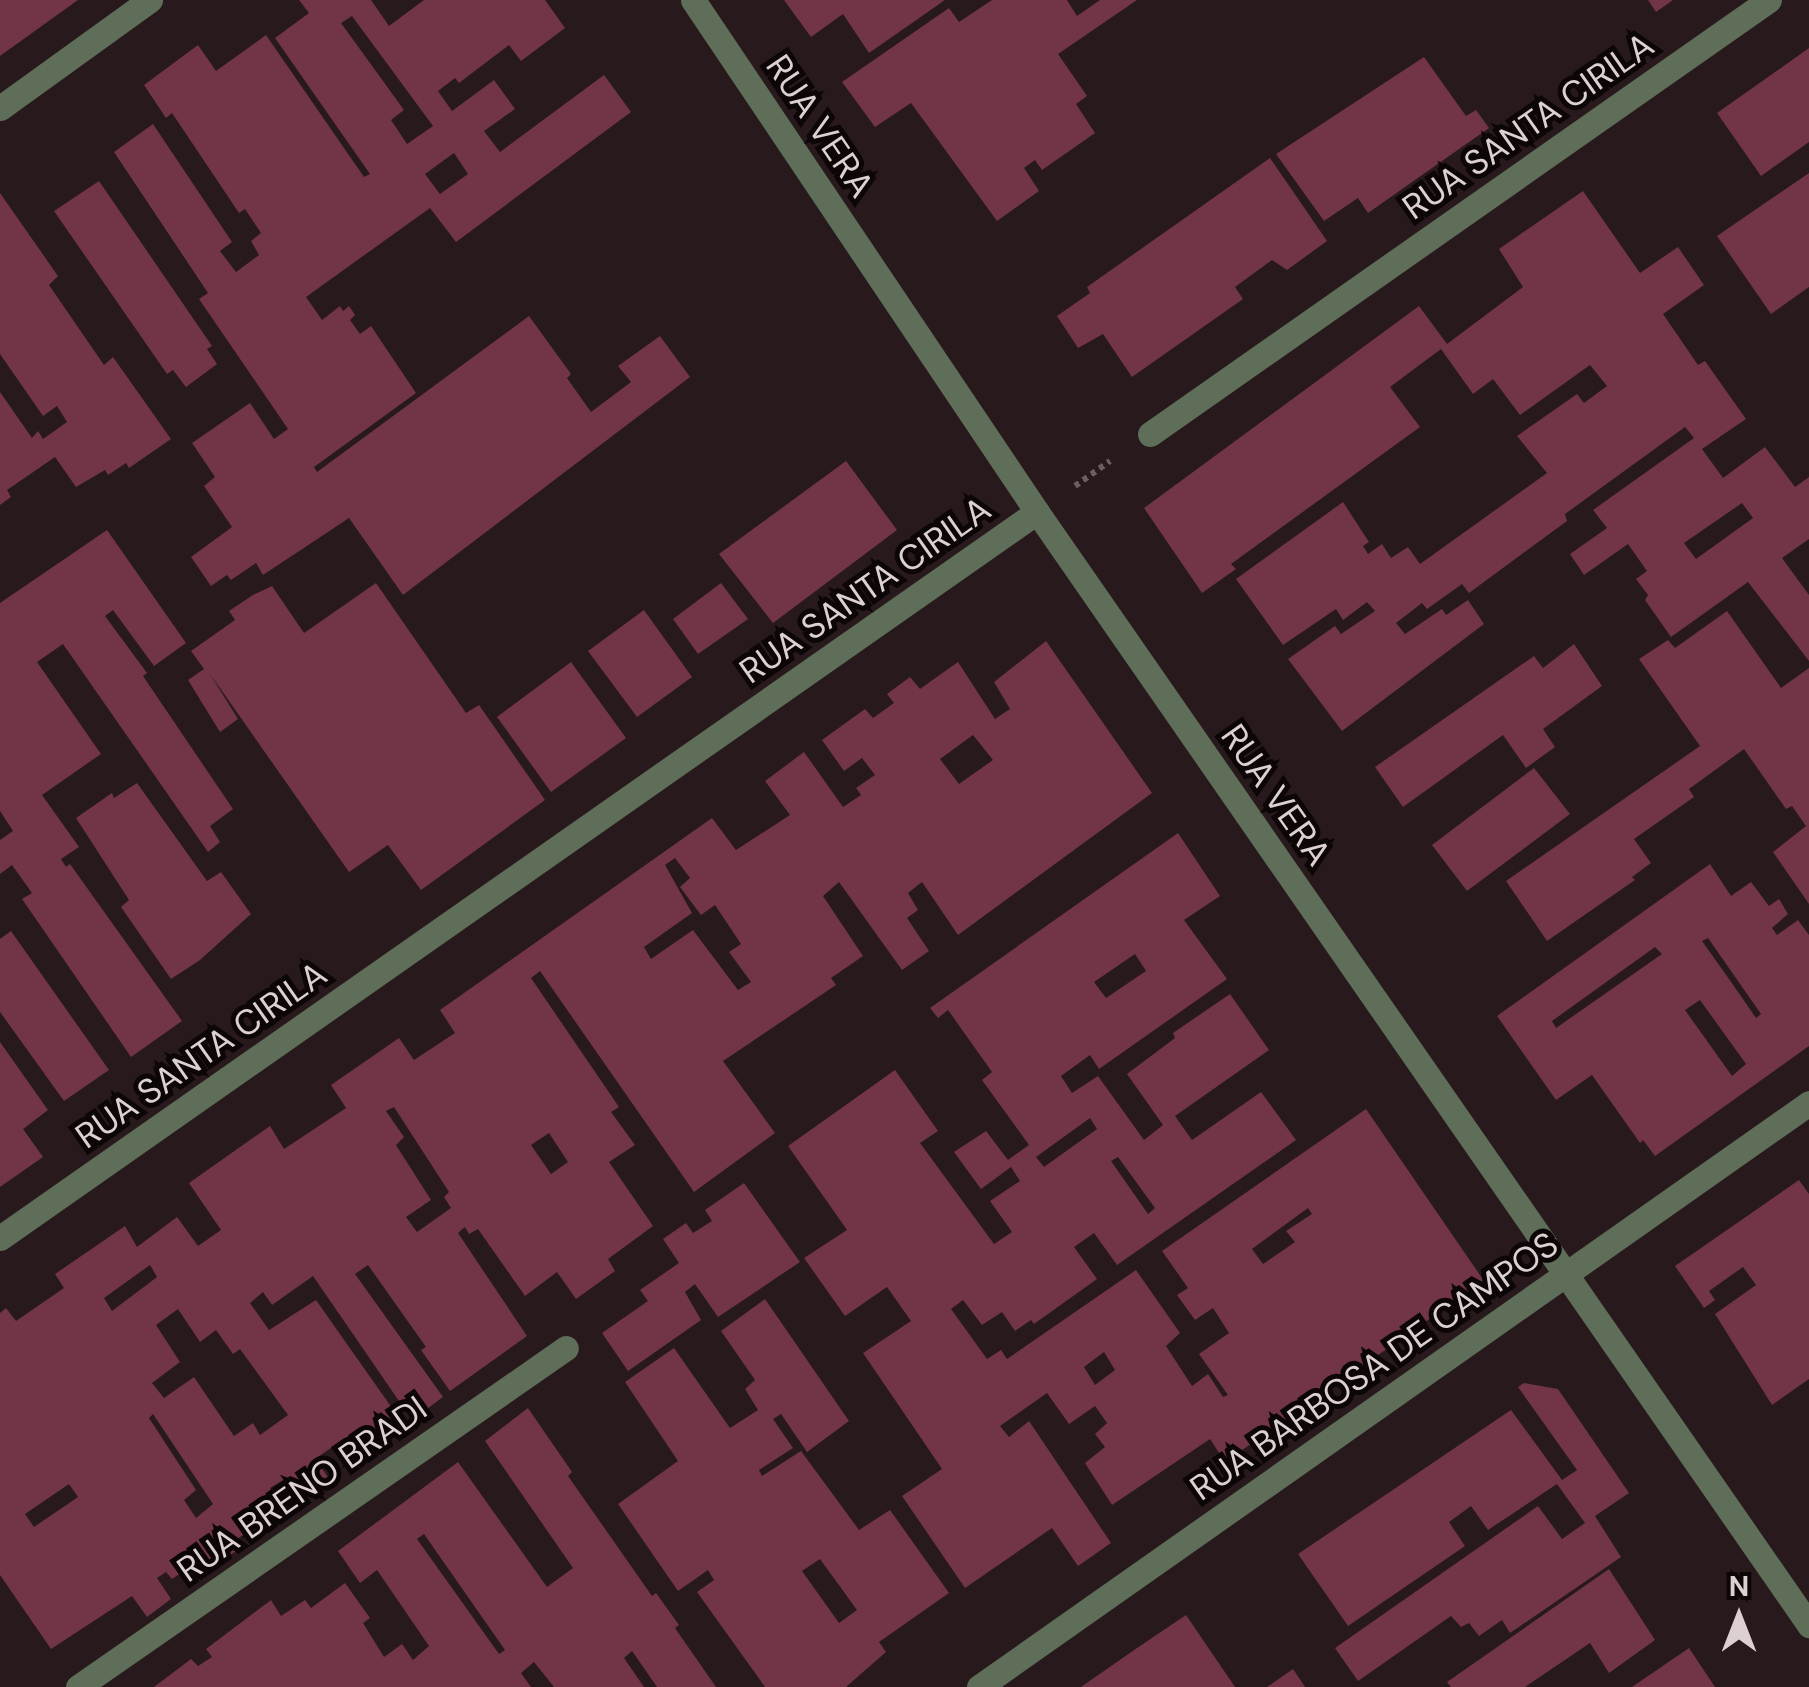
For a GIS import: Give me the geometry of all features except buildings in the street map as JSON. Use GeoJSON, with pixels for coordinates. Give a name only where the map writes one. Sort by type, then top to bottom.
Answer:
{"type":"FeatureCollection","features":[{"type":"Feature","properties":{"kind":"street"},"geometry":{"type":"LineString","coordinates":[[0,108],[150,0]]}},
{"type":"Feature","properties":{"kind":"street","name":"RUA VERA"},"geometry":{"type":"LineString","coordinates":[[693,0],[1038,512],[1809,1625]]}},
{"type":"Feature","properties":{"kind":"street","name":"RUA SANTA CIRILA"},"geometry":{"type":"LineString","coordinates":[[1150,434],[1769,0]]}},
{"type":"Feature","properties":{"kind":"street","name":"RUA SANTA CIRILA"},"geometry":{"type":"LineString","coordinates":[[0,1238],[1038,512]]}},
{"type":"Feature","properties":{"kind":"street","name":"RUA BARBOSA DE CAMPOS"},"geometry":{"type":"LineString","coordinates":[[979,1687],[1809,1103]]}},
{"type":"Feature","properties":{"kind":"street","name":"RUA BRENO BRADI"},"geometry":{"type":"LineString","coordinates":[[78,1687],[566,1348]]}},
{"type":"Feature","properties":{"kind":"path","name":"RUA SANTA CIRILA"},"geometry":{"type":"LineString","coordinates":[[1038,512],[1150,434]]}}]}
